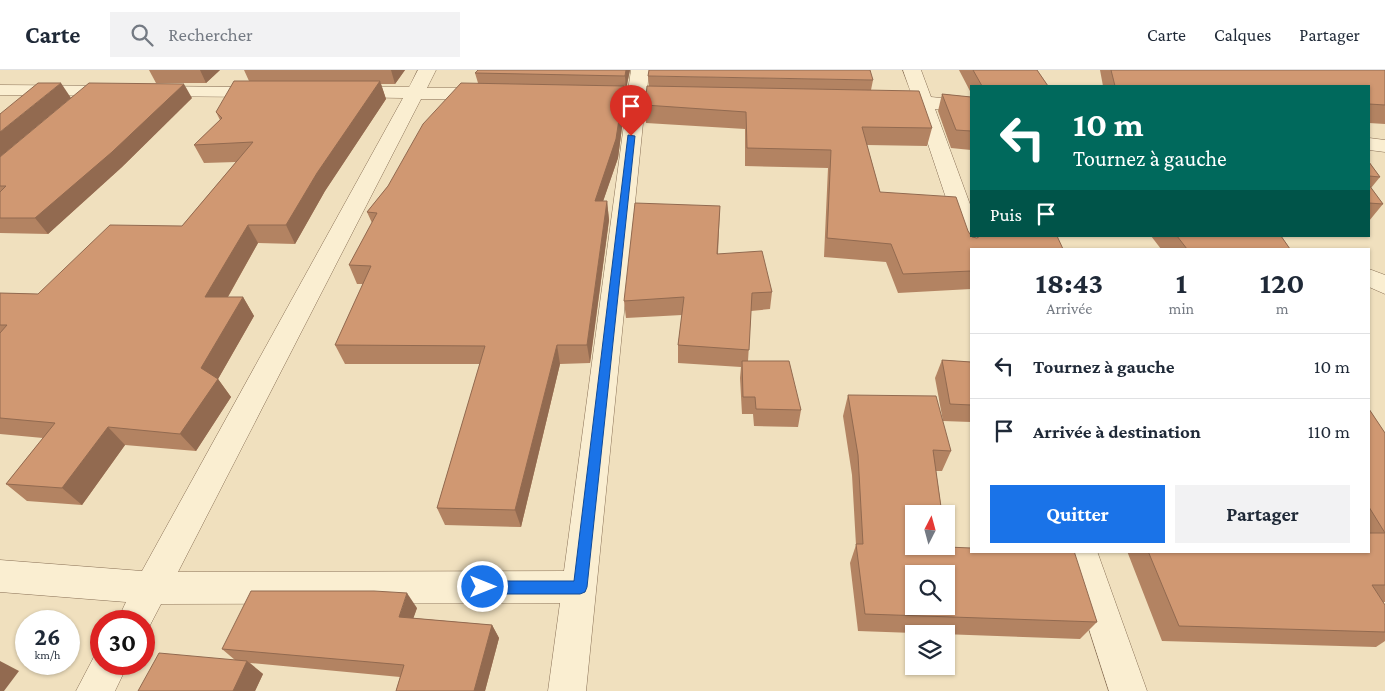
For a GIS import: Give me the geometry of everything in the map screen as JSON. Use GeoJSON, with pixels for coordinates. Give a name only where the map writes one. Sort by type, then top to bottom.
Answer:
{"type":"FeatureCollection","features":[{"type":"Feature","properties":{"kind":"street"},"geometry":{"type":"LineString","coordinates":[[567,691],[640,70]]}},
{"type":"Feature","properties":{"kind":"street"},"geometry":{"type":"LineString","coordinates":[[912,70],[970,235]]}},
{"type":"Feature","properties":{"kind":"street"},"geometry":{"type":"LineString","coordinates":[[68,111],[110,75]]}},
{"type":"Feature","properties":{"kind":"street"},"geometry":{"type":"LineString","coordinates":[[140,610],[420,81]]}},
{"type":"Feature","properties":{"kind":"street"},"geometry":{"type":"LineString","coordinates":[[326,92],[420,81],[510,94]]}},
{"type":"Feature","properties":{"kind":"street"},"geometry":{"type":"LineString","coordinates":[[0,90],[287,92]]}},
{"type":"Feature","properties":{"kind":"street"},"geometry":{"type":"LineString","coordinates":[[568,96],[695,98]]}},
{"type":"Feature","properties":{"kind":"street"},"geometry":{"type":"LineString","coordinates":[[864,101],[924,102],[970,107]]}},
{"type":"Feature","properties":{"kind":"street"},"geometry":{"type":"LineString","coordinates":[[1370,144],[1385,146]]}},
{"type":"Feature","properties":{"kind":"street"},"geometry":{"type":"LineString","coordinates":[[1370,278],[1385,286]]}},
{"type":"Feature","properties":{"kind":"street"},"geometry":{"type":"LineString","coordinates":[[1081,553],[1128,691]]}},
{"type":"Feature","properties":{"kind":"street"},"geometry":{"type":"LineString","coordinates":[[0,576],[153,588],[580,587]]}},
{"type":"Feature","properties":{"kind":"street"},"geometry":{"type":"LineString","coordinates":[[95,691],[104,675]]}},
{"type":"Feature","properties":{"kind":"building"},"geometry":{"type":"Polygon","coordinates":[[[478,70],[626,70],[625,76],[475,73],[478,70]]]}},
{"type":"Feature","properties":{"kind":"building"},"geometry":{"type":"Polygon","coordinates":[[[649,70],[870,70],[873,80],[648,76],[649,70]]]}},
{"type":"Feature","properties":{"kind":"building"},"geometry":{"type":"Polygon","coordinates":[[[973,70],[1037,70],[1047,85],[981,85],[973,70]]]}},
{"type":"Feature","properties":{"kind":"building"},"geometry":{"type":"Polygon","coordinates":[[[1111,70],[1385,70],[1385,105],[1370,104],[1370,85],[1115,85],[1111,70]]]}},
{"type":"Feature","properties":{"kind":"building"},"geometry":{"type":"Polygon","coordinates":[[[234,81],[380,81],[317,173],[286,225],[248,225],[205,297],[243,297],[201,368],[218,379],[180,434],[108,427],[62,488],[6,484],[55,423],[0,418],[0,333],[7,325],[0,325],[0,293],[38,294],[110,225],[182,226],[253,142],[194,145],[222,118],[216,112],[234,81]]]}},
{"type":"Feature","properties":{"kind":"building"},"geometry":{"type":"Polygon","coordinates":[[[38,83],[61,83],[0,132],[0,114],[38,83]]]}},
{"type":"Feature","properties":{"kind":"building"},"geometry":{"type":"Polygon","coordinates":[[[89,83],[184,84],[112,152],[35,218],[0,218],[0,192],[6,186],[0,186],[0,157],[89,83]]]}},
{"type":"Feature","properties":{"kind":"building"},"geometry":{"type":"Polygon","coordinates":[[[461,83],[624,86],[616,139],[595,201],[607,201],[587,345],[557,345],[515,510],[437,508],[485,346],[335,345],[371,266],[349,265],[377,213],[367,212],[388,186],[423,124],[461,83]]]}},
{"type":"Feature","properties":{"kind":"building"},"geometry":{"type":"Polygon","coordinates":[[[647,86],[919,91],[932,128],[862,127],[880,192],[956,197],[970,237],[1057,237],[1063,248],[970,248],[970,271],[903,274],[891,244],[827,238],[831,150],[747,148],[746,112],[645,105],[647,86]]]}},
{"type":"Feature","properties":{"kind":"building"},"geometry":{"type":"Polygon","coordinates":[[[942,94],[970,97],[970,131],[956,130],[942,94]]]}},
{"type":"Feature","properties":{"kind":"building"},"geometry":{"type":"Polygon","coordinates":[[[1370,163],[1380,177],[1370,176],[1370,163]]]}},
{"type":"Feature","properties":{"kind":"building"},"geometry":{"type":"Polygon","coordinates":[[[1370,186],[1383,204],[1370,203],[1370,186]]]}},
{"type":"Feature","properties":{"kind":"building"},"geometry":{"type":"Polygon","coordinates":[[[635,203],[720,206],[717,254],[762,251],[772,292],[752,293],[749,350],[678,345],[684,297],[624,301],[635,203]]]}},
{"type":"Feature","properties":{"kind":"building"},"geometry":{"type":"Polygon","coordinates":[[[1178,237],[1282,237],[1289,248],[1186,248],[1178,237]]]}},
{"type":"Feature","properties":{"kind":"building"},"geometry":{"type":"Polygon","coordinates":[[[942,360],[970,362],[970,405],[950,404],[942,360]]]}},
{"type":"Feature","properties":{"kind":"building"},"geometry":{"type":"Polygon","coordinates":[[[742,361],[789,361],[801,410],[756,409],[755,397],[743,397],[742,361]]]}},
{"type":"Feature","properties":{"kind":"building"},"geometry":{"type":"Polygon","coordinates":[[[848,395],[936,396],[951,451],[933,450],[941,505],[905,505],[905,555],[955,555],[955,547],[970,548],[970,553],[1075,553],[1097,622],[865,614],[856,544],[863,544],[858,455],[848,395]]]}},
{"type":"Feature","properties":{"kind":"building"},"geometry":{"type":"Polygon","coordinates":[[[1370,410],[1385,433],[1385,533],[1370,509],[1370,410]]]}},
{"type":"Feature","properties":{"kind":"building"},"geometry":{"type":"Polygon","coordinates":[[[1370,533],[1385,533],[1385,585],[1372,585],[1385,605],[1385,632],[1179,626],[1149,553],[1370,553],[1370,533]]]}},
{"type":"Feature","properties":{"kind":"building"},"geometry":{"type":"Polygon","coordinates":[[[251,591],[374,591],[407,593],[399,617],[492,625],[474,691],[396,691],[404,665],[222,649],[251,591]]]}},
{"type":"Feature","properties":{"kind":"building"},"geometry":{"type":"Polygon","coordinates":[[[159,653],[247,661],[233,691],[138,691],[147,675],[155,675],[155,660],[159,653]]]}},
{"type":"Feature","properties":{"kind":"route"},"geometry":{"type":"LineString","coordinates":[[483,587],[580,587],[631,136]]}}]}
